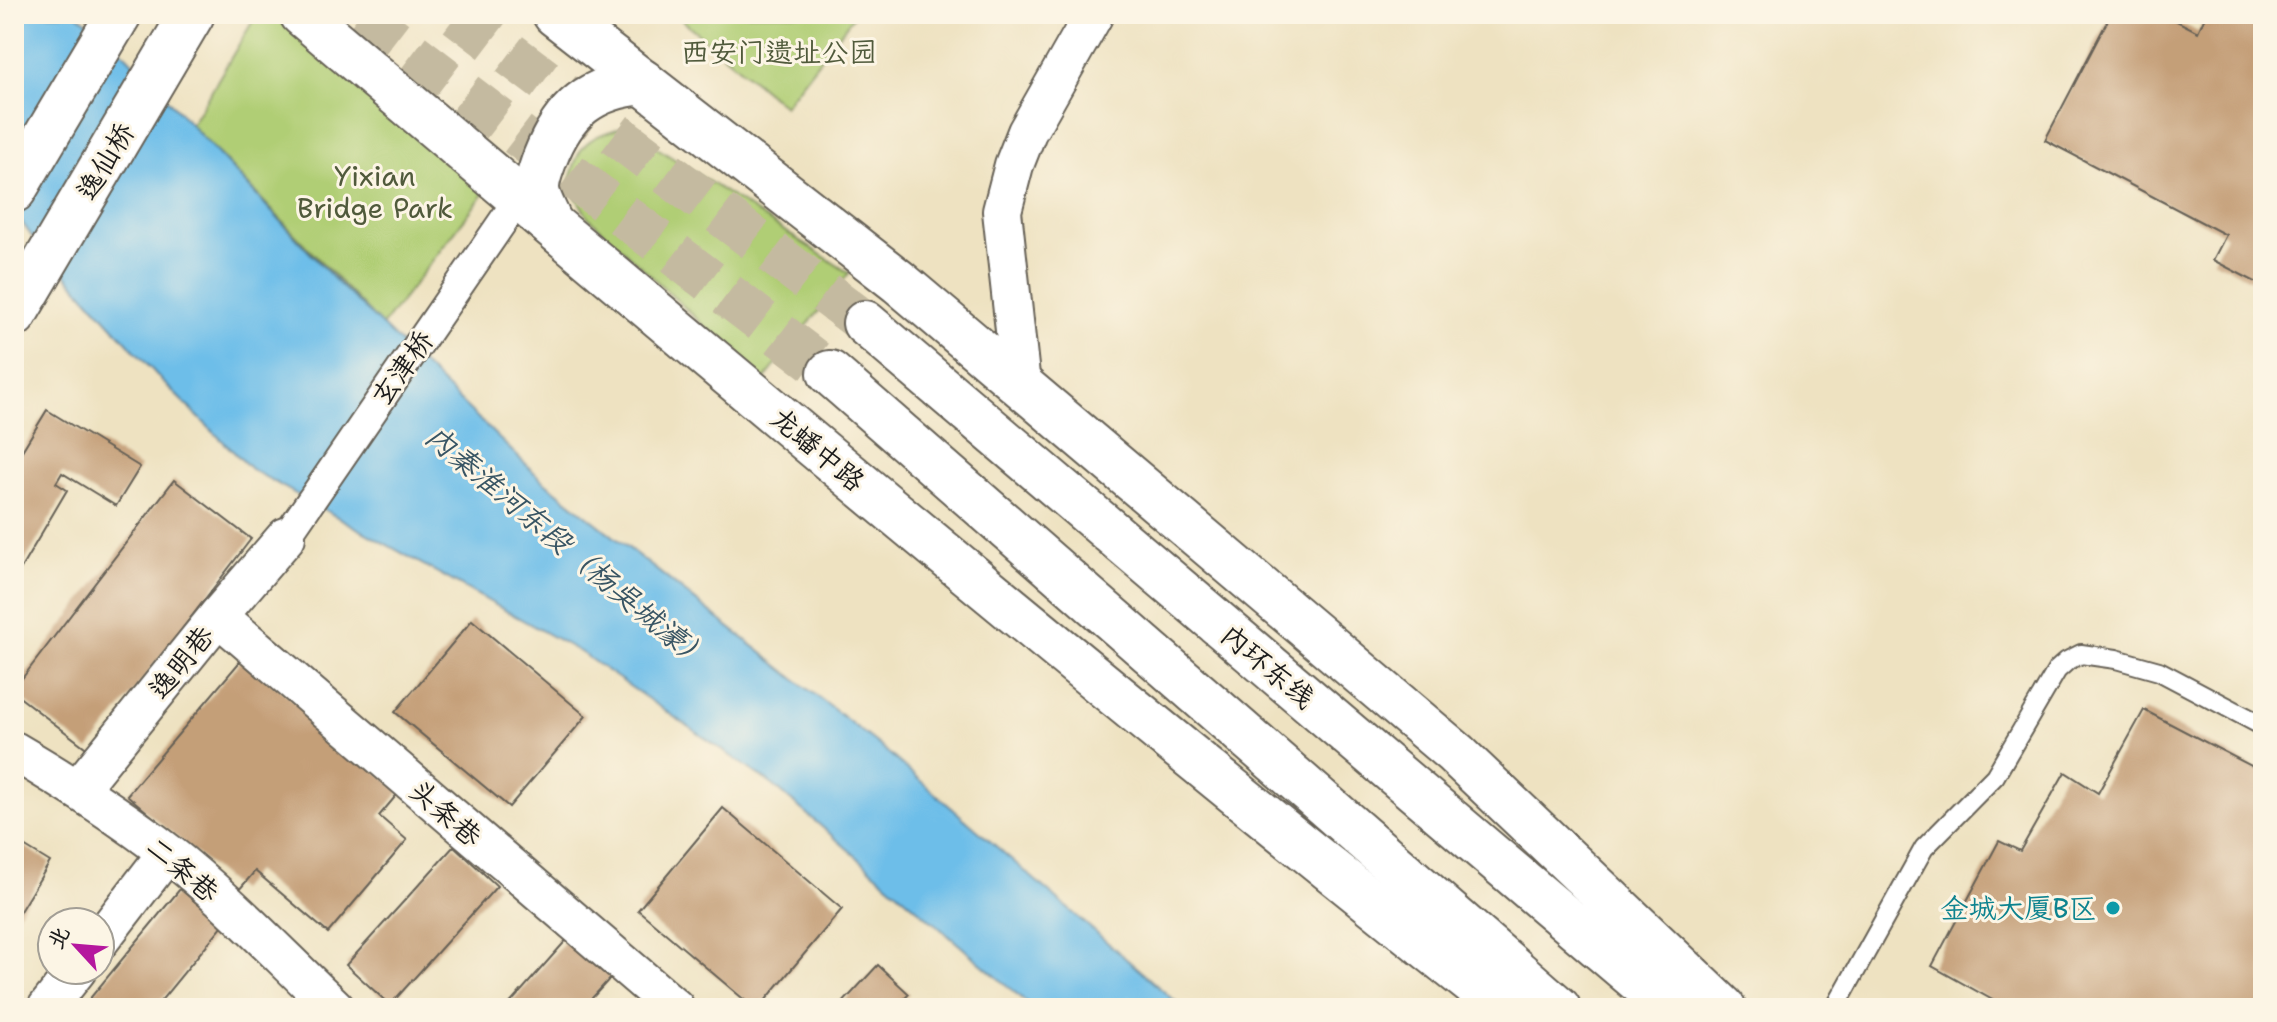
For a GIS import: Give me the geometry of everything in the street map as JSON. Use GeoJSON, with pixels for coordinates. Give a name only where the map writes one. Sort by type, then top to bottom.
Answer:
{"type":"FeatureCollection","features":[{"type":"Feature","properties":{"kind":"main road"},"geometry":{"type":"LineString","coordinates":[[14,190],[119,14]]}},
{"type":"Feature","properties":{"kind":"main road","name":"逸仙桥"},"geometry":{"type":"LineString","coordinates":[[14,315],[192,14]]}},
{"type":"Feature","properties":{"kind":"main road","name":"龙蟠中路"},"geometry":{"type":"LineString","coordinates":[[302,14],[799,434],[1339,878],[1504,1008]]}},
{"type":"Feature","properties":{"kind":"main road"},"geometry":{"type":"LineString","coordinates":[[555,14],[899,282],[1455,753],[1723,1008]]}},
{"type":"Feature","properties":{"kind":"main road"},"geometry":{"type":"LineString","coordinates":[[534,211],[536,190],[553,138],[570,113],[594,94],[618,85],[643,82]]}},
{"type":"Feature","properties":{"kind":"main road","name":"内环东线"},"geometry":{"type":"LineString","coordinates":[[865,323],[1671,1008]]}},
{"type":"Feature","properties":{"kind":"main road"},"geometry":{"type":"LineString","coordinates":[[830,373],[1558,1008]]}},
{"type":"Feature","properties":{"kind":"street"},"geometry":{"type":"LineString","coordinates":[[1021,385],[1002,211],[1014,165],[1027,132],[1094,14]]}},
{"type":"Feature","properties":{"kind":"street","name":"玄津桥"},"geometry":{"type":"LineString","coordinates":[[286,537],[534,211]]}},
{"type":"Feature","properties":{"kind":"street","name":"逸明巷"},"geometry":{"type":"LineString","coordinates":[[78,789],[286,537]]}},
{"type":"Feature","properties":{"kind":"street","name":"头条巷"},"geometry":{"type":"LineString","coordinates":[[218,616],[675,1008]]}},
{"type":"Feature","properties":{"kind":"street","name":"二条巷"},"geometry":{"type":"LineString","coordinates":[[14,751],[78,789],[167,853],[199,879],[335,1008]]}},
{"type":"Feature","properties":{"kind":"street"},"geometry":{"type":"LineString","coordinates":[[116,919],[167,853]]}},
{"type":"Feature","properties":{"kind":"street"},"geometry":{"type":"LineString","coordinates":[[47,1008],[64,986]]}},
{"type":"Feature","properties":{"kind":"lane"},"geometry":{"type":"LineString","coordinates":[[1835,1008],[1924,848],[1995,776],[2057,670],[2067,661],[2081,654],[2159,671],[2263,726]]}},
{"type":"Feature","properties":{"kind":"green space","name":"Yixian Bridge Park"},"geometry":{"type":"Polygon","coordinates":[[[257,14],[302,14],[496,178],[382,326],[191,125],[257,14]]]}},
{"type":"Feature","properties":{"kind":"green space","name":"西安门遗址公园"},"geometry":{"type":"Polygon","coordinates":[[[675,14],[855,14],[784,106],[675,14]]]}},
{"type":"Feature","properties":{"kind":"green space"},"geometry":{"type":"Polygon","coordinates":[[[621,128],[645,140],[849,273],[763,381],[587,216],[569,184],[584,146],[598,136],[621,128]]]}},
{"type":"Feature","properties":{"kind":"water","name":"内秦淮河东段（杨吴城濠）"},"geometry":{"type":"Polygon","coordinates":[[[14,14],[77,14],[113,41],[338,283],[542,480],[879,745],[1183,1008],[1033,1008],[773,785],[580,652],[251,469],[163,382],[33,238],[14,211],[14,14]]]}},
{"type":"Feature","properties":{"kind":"building"},"geometry":{"type":"Polygon","coordinates":[[[2111,14],[2163,14],[2198,32],[2206,14],[2263,14],[2263,286],[2213,260],[2226,235],[2045,140],[2111,14]]]}},
{"type":"Feature","properties":{"kind":"building"},"geometry":{"type":"Polygon","coordinates":[[[47,410],[140,467],[116,506],[62,473],[56,483],[67,490],[14,580],[14,458],[17,459],[47,410]]]}},
{"type":"Feature","properties":{"kind":"building"},"geometry":{"type":"Polygon","coordinates":[[[174,480],[251,539],[89,750],[14,693],[14,689],[174,480]]]}},
{"type":"Feature","properties":{"kind":"building"},"geometry":{"type":"Polygon","coordinates":[[[472,620],[586,716],[509,807],[395,712],[472,620]]]}},
{"type":"Feature","properties":{"kind":"building"},"geometry":{"type":"Polygon","coordinates":[[[243,658],[400,791],[379,816],[407,840],[328,933],[255,871],[239,890],[127,795],[243,658]]]}},
{"type":"Feature","properties":{"kind":"building","name":"金城大厦B区"},"geometry":{"type":"Polygon","coordinates":[[[2144,710],[2263,772],[2263,1008],[2007,1008],[1932,966],[1999,841],[2020,851],[2065,772],[2098,793],[2144,710]]]}},
{"type":"Feature","properties":{"kind":"building"},"geometry":{"type":"Polygon","coordinates":[[[723,808],[842,909],[759,1008],[754,1008],[638,910],[723,808]]]}},
{"type":"Feature","properties":{"kind":"building"},"geometry":{"type":"Polygon","coordinates":[[[14,840],[50,862],[14,921],[14,840]]]}},
{"type":"Feature","properties":{"kind":"building"},"geometry":{"type":"Polygon","coordinates":[[[454,846],[497,886],[390,1005],[346,965],[454,846]]]}},
{"type":"Feature","properties":{"kind":"building"},"geometry":{"type":"Polygon","coordinates":[[[180,889],[223,925],[155,1008],[82,1008],[100,986],[116,986],[116,967],[180,889]]]}},
{"type":"Feature","properties":{"kind":"building"},"geometry":{"type":"Polygon","coordinates":[[[569,937],[612,976],[583,1008],[506,1008],[569,937]]]}},
{"type":"Feature","properties":{"kind":"building"},"geometry":{"type":"Polygon","coordinates":[[[878,965],[909,994],[896,1008],[838,1008],[878,965]]]}},
{"type":"Feature","properties":{"kind":"tunnel"},"geometry":{"type":"LineString","coordinates":[[360,14],[830,373]]}},
{"type":"Feature","properties":{"kind":"tunnel"},"geometry":{"type":"LineString","coordinates":[[457,14],[865,323]]}},
{"type":"Feature","properties":{"kind":"place","name":"金城大厦B区"},"geometry":{"type":"Point","coordinates":[2113,908]}}]}
